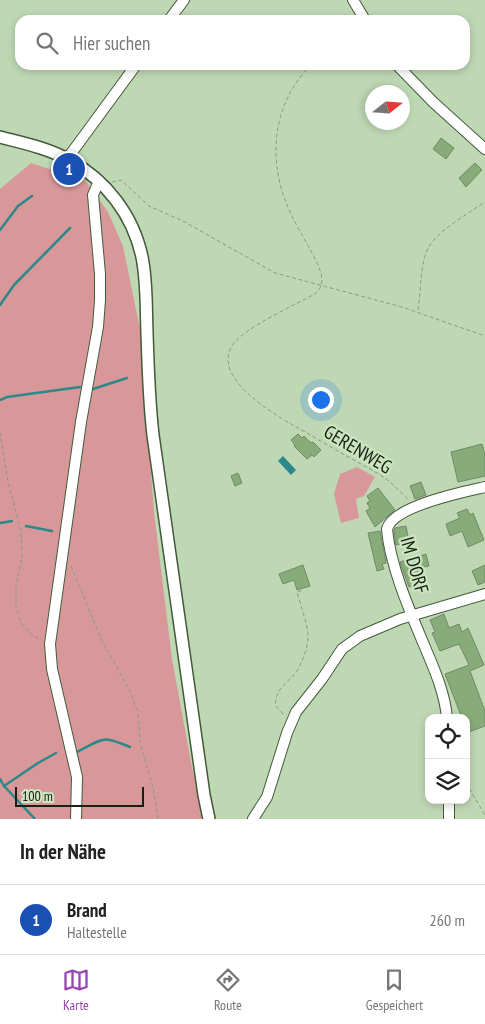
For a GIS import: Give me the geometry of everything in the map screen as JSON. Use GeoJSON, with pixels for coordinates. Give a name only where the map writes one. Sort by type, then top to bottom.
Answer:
{"type":"FeatureCollection","features":[{"type":"Feature","properties":{"kind":"street"},"geometry":{"type":"LineString","coordinates":[[173,15],[184,0]]}},
{"type":"Feature","properties":{"kind":"street"},"geometry":{"type":"LineString","coordinates":[[353,0],[362,15]]}},
{"type":"Feature","properties":{"kind":"street"},"geometry":{"type":"LineString","coordinates":[[68,159],[132,70]]}},
{"type":"Feature","properties":{"kind":"street"},"geometry":{"type":"LineString","coordinates":[[401,70],[443,112],[485,150]]}},
{"type":"Feature","properties":{"kind":"street"},"geometry":{"type":"LineString","coordinates":[[0,137],[39,148],[68,159],[88,172],[118,203],[132,228],[142,257],[153,435],[202,786],[209,819]]}},
{"type":"Feature","properties":{"kind":"street"},"geometry":{"type":"LineString","coordinates":[[76,819],[78,777],[52,669],[50,644],[81,422],[98,327],[100,274],[93,195],[98,181]]}},
{"type":"Feature","properties":{"kind":"street","name":"IM DORF"},"geometry":{"type":"LineString","coordinates":[[485,487],[413,507],[394,518],[388,524],[387,529],[397,573],[412,615],[485,594]]}},
{"type":"Feature","properties":{"kind":"street"},"geometry":{"type":"LineString","coordinates":[[253,819],[264,804],[271,787],[282,747],[293,719],[302,703],[322,679],[342,649],[366,633],[412,615],[442,691],[446,714]]}},
{"type":"Feature","properties":{"kind":"street"},"geometry":{"type":"LineString","coordinates":[[448,804],[449,819]]}},
{"type":"Feature","properties":{"kind":"path"},"geometry":{"type":"LineString","coordinates":[[307,70],[295,84],[283,108],[277,135],[275,159],[283,197],[320,272],[322,285]]}},
{"type":"Feature","properties":{"kind":"path"},"geometry":{"type":"LineString","coordinates":[[112,182],[121,180],[149,206],[189,224],[275,272],[418,311],[485,336]]}},
{"type":"Feature","properties":{"kind":"path"},"geometry":{"type":"LineString","coordinates":[[418,311],[425,257],[430,245],[442,233],[485,202]]}},
{"type":"Feature","properties":{"kind":"path","name":"GERENWEG"},"geometry":{"type":"LineString","coordinates":[[322,285],[315,294],[240,337],[232,345],[228,353],[230,369],[238,382],[261,405],[389,481],[413,507]]}},
{"type":"Feature","properties":{"kind":"path"},"geometry":{"type":"LineString","coordinates":[[0,432],[8,482],[21,531],[22,557],[16,586],[16,607],[21,623],[32,635],[50,644]]}},
{"type":"Feature","properties":{"kind":"path"},"geometry":{"type":"LineString","coordinates":[[70,564],[102,639],[129,689],[138,712],[140,742],[153,788],[158,819]]}},
{"type":"Feature","properties":{"kind":"path"},"geometry":{"type":"LineString","coordinates":[[293,719],[278,709],[275,702],[281,688],[299,666],[308,641],[297,592],[304,590]]}},
{"type":"Feature","properties":{"kind":"path"},"geometry":{"type":"LineString","coordinates":[[470,791],[485,815]]}},
{"type":"Feature","properties":{"kind":"shaded area"},"geometry":{"type":"Polygon","coordinates":[[[31,163],[86,181],[108,212],[123,246],[140,329],[154,512],[172,659],[203,819],[0,819],[0,189],[31,163]]]}},
{"type":"Feature","properties":{"kind":"shaded area"},"geometry":{"type":"Polygon","coordinates":[[[357,467],[375,477],[364,496],[356,499],[359,518],[341,523],[334,494],[340,474],[357,467]]]}},
{"type":"Feature","properties":{"kind":"water"},"geometry":{"type":"Polygon","coordinates":[[[283,456],[296,470],[291,475],[278,461],[283,456]]]}},
{"type":"Feature","properties":{"kind":"building"},"geometry":{"type":"Polygon","coordinates":[[[441,138],[454,148],[446,159],[433,149],[441,138]]]}},
{"type":"Feature","properties":{"kind":"building"},"geometry":{"type":"Polygon","coordinates":[[[475,163],[482,170],[466,187],[459,178],[475,163]]]}},
{"type":"Feature","properties":{"kind":"building"},"geometry":{"type":"Polygon","coordinates":[[[298,434],[302,438],[304,436],[311,443],[313,442],[321,450],[314,457],[312,455],[307,459],[294,446],[291,440],[298,434]]]}},
{"type":"Feature","properties":{"kind":"building"},"geometry":{"type":"Polygon","coordinates":[[[482,444],[485,455],[485,476],[458,482],[451,452],[482,444]]]}},
{"type":"Feature","properties":{"kind":"building"},"geometry":{"type":"Polygon","coordinates":[[[238,473],[242,483],[235,486],[231,476],[238,473]]]}},
{"type":"Feature","properties":{"kind":"building"},"geometry":{"type":"Polygon","coordinates":[[[421,482],[426,495],[415,499],[410,486],[421,482]]]}},
{"type":"Feature","properties":{"kind":"building"},"geometry":{"type":"Polygon","coordinates":[[[378,488],[395,510],[375,527],[366,511],[370,508],[367,503],[370,501],[367,496],[378,488]]]}},
{"type":"Feature","properties":{"kind":"building"},"geometry":{"type":"Polygon","coordinates":[[[467,509],[470,515],[473,513],[484,540],[468,547],[462,531],[450,536],[446,524],[460,518],[457,513],[467,509]]]}},
{"type":"Feature","properties":{"kind":"building"},"geometry":{"type":"Polygon","coordinates":[[[406,526],[409,542],[396,545],[395,528],[406,526]]]}},
{"type":"Feature","properties":{"kind":"building"},"geometry":{"type":"Polygon","coordinates":[[[380,531],[386,563],[382,564],[384,569],[377,571],[368,533],[380,531]]]}},
{"type":"Feature","properties":{"kind":"building"},"geometry":{"type":"Polygon","coordinates":[[[426,554],[429,566],[418,568],[422,583],[409,587],[400,562],[426,554]]]}},
{"type":"Feature","properties":{"kind":"building"},"geometry":{"type":"Polygon","coordinates":[[[303,565],[310,586],[297,590],[294,580],[283,584],[279,574],[303,565]]]}},
{"type":"Feature","properties":{"kind":"building"},"geometry":{"type":"Polygon","coordinates":[[[485,565],[485,582],[478,585],[472,571],[485,565]]]}},
{"type":"Feature","properties":{"kind":"building"},"geometry":{"type":"Polygon","coordinates":[[[444,614],[449,628],[459,624],[462,632],[468,628],[484,665],[470,671],[485,711],[485,726],[470,732],[470,714],[460,714],[445,674],[469,665],[459,644],[440,651],[432,633],[435,632],[430,620],[444,614]]]}},
{"type":"Feature","properties":{"kind":"waterway"},"geometry":{"type":"LineString","coordinates":[[0,230],[18,206],[32,196]]}},
{"type":"Feature","properties":{"kind":"waterway"},"geometry":{"type":"LineString","coordinates":[[0,305],[14,285],[70,228]]}},
{"type":"Feature","properties":{"kind":"waterway"},"geometry":{"type":"LineString","coordinates":[[93,389],[127,378]]}},
{"type":"Feature","properties":{"kind":"waterway"},"geometry":{"type":"LineString","coordinates":[[0,400],[7,397],[80,387]]}},
{"type":"Feature","properties":{"kind":"waterway"},"geometry":{"type":"LineString","coordinates":[[0,523],[12,521]]}},
{"type":"Feature","properties":{"kind":"waterway"},"geometry":{"type":"LineString","coordinates":[[26,526],[52,531]]}},
{"type":"Feature","properties":{"kind":"waterway"},"geometry":{"type":"LineString","coordinates":[[77,752],[103,740],[113,741],[130,747]]}},
{"type":"Feature","properties":{"kind":"waterway"},"geometry":{"type":"LineString","coordinates":[[4,786],[56,753]]}},
{"type":"Feature","properties":{"kind":"waterway"},"geometry":{"type":"LineString","coordinates":[[0,779],[4,786],[35,819]]}},
{"type":"Feature","properties":{"kind":"place","name":"Brand"},"geometry":{"type":"Point","coordinates":[69,169]}}]}
